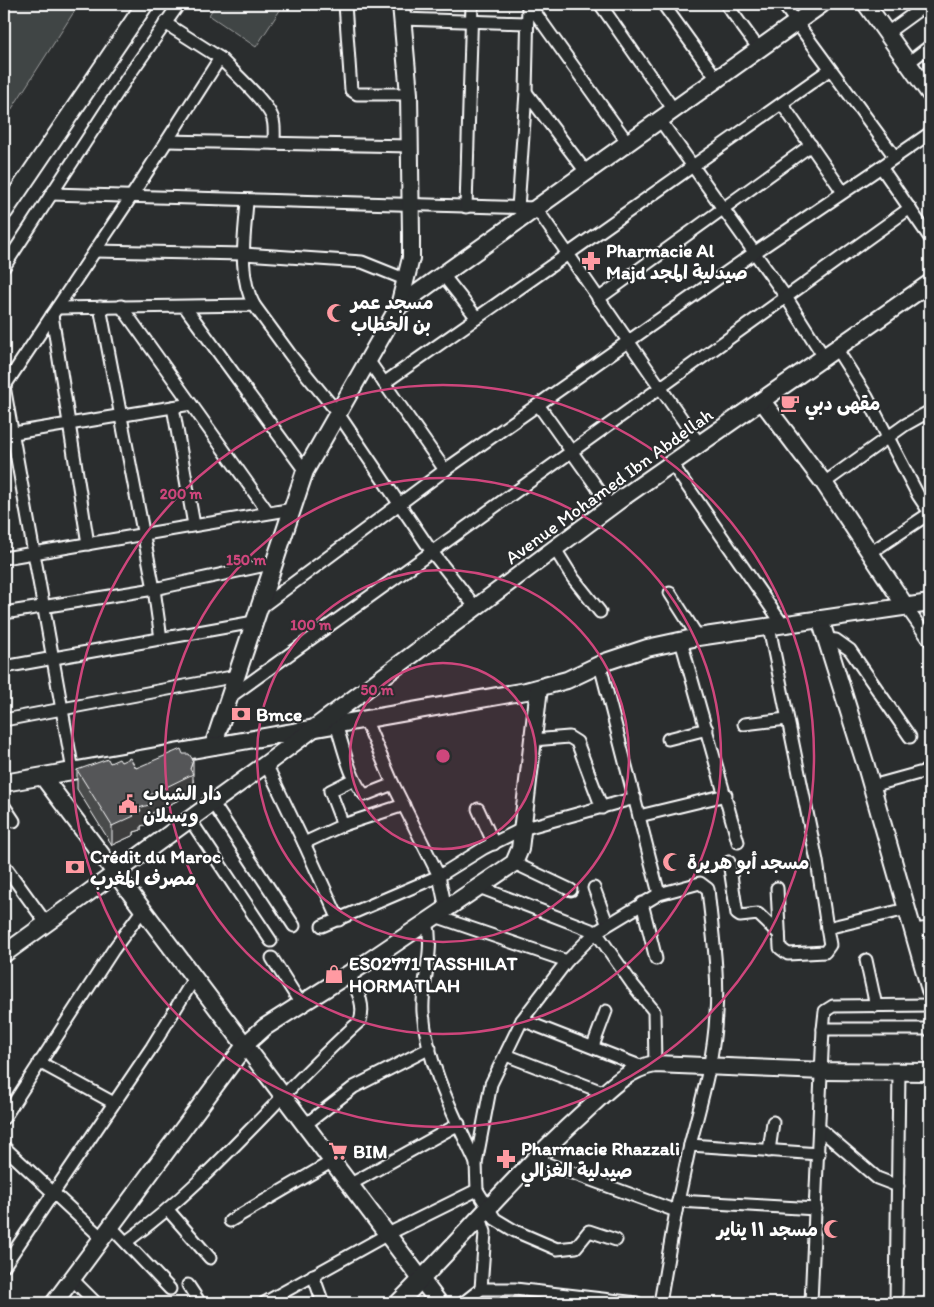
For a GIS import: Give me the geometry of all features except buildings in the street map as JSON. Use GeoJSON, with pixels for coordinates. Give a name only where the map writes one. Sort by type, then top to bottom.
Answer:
{"type":"FeatureCollection","features":[{"type":"Feature","properties":{"kind":"street"},"geometry":{"type":"LineString","coordinates":[[4,212],[145,4]]}},
{"type":"Feature","properties":{"kind":"street"},"geometry":{"type":"LineString","coordinates":[[4,268],[51,194],[179,4]]}},
{"type":"Feature","properties":{"kind":"street"},"geometry":{"type":"LineString","coordinates":[[344,4],[351,90],[357,94],[409,94]]}},
{"type":"Feature","properties":{"kind":"street"},"geometry":{"type":"LineString","coordinates":[[466,207],[472,4]]}},
{"type":"Feature","properties":{"kind":"street"},"geometry":{"type":"LineString","coordinates":[[518,208],[526,92],[528,4]]}},
{"type":"Feature","properties":{"kind":"street"},"geometry":{"type":"LineString","coordinates":[[528,4],[628,143]]}},
{"type":"Feature","properties":{"kind":"street"},"geometry":{"type":"LineString","coordinates":[[600,4],[674,110]]}},
{"type":"Feature","properties":{"kind":"street"},"geometry":{"type":"LineString","coordinates":[[663,4],[717,79]]}},
{"type":"Feature","properties":{"kind":"street"},"geometry":{"type":"LineString","coordinates":[[726,4],[759,49]]}},
{"type":"Feature","properties":{"kind":"street"},"geometry":{"type":"LineString","coordinates":[[783,4],[829,70],[895,157]]}},
{"type":"Feature","properties":{"kind":"street"},"geometry":{"type":"LineString","coordinates":[[399,306],[822,4]]}},
{"type":"Feature","properties":{"kind":"street"},"geometry":{"type":"LineString","coordinates":[[866,4],[930,94]]}},
{"type":"Feature","properties":{"kind":"street"},"geometry":{"type":"LineString","coordinates":[[888,33],[927,4]]}},
{"type":"Feature","properties":{"kind":"street"},"geometry":{"type":"LineString","coordinates":[[213,746],[238,676],[305,471],[399,306],[407,280],[411,258],[411,146],[402,11],[472,21],[527,22]]}},
{"type":"Feature","properties":{"kind":"street"},"geometry":{"type":"LineString","coordinates":[[165,23],[220,58],[257,96],[270,114],[273,122],[274,143]]}},
{"type":"Feature","properties":{"kind":"street"},"geometry":{"type":"LineString","coordinates":[[908,62],[930,46]]}},
{"type":"Feature","properties":{"kind":"street"},"geometry":{"type":"LineString","coordinates":[[73,771],[14,433],[4,387],[132,197],[220,58]]}},
{"type":"Feature","properties":{"kind":"street"},"geometry":{"type":"LineString","coordinates":[[384,384],[829,70]]}},
{"type":"Feature","properties":{"kind":"street"},"geometry":{"type":"LineString","coordinates":[[526,92],[586,172]]}},
{"type":"Feature","properties":{"kind":"street"},"geometry":{"type":"LineString","coordinates":[[782,104],[843,192]]}},
{"type":"Feature","properties":{"kind":"street"},"geometry":{"type":"LineString","coordinates":[[660,120],[786,297],[830,352],[889,437],[918,495],[930,513],[870,553]]}},
{"type":"Feature","properties":{"kind":"street"},"geometry":{"type":"LineString","coordinates":[[4,667],[161,639],[257,615],[445,470],[629,343],[754,253],[930,133]]}},
{"type":"Feature","properties":{"kind":"street"},"geometry":{"type":"LineString","coordinates":[[167,141],[411,146]]}},
{"type":"Feature","properties":{"kind":"street"},"geometry":{"type":"LineString","coordinates":[[598,299],[811,145]]}},
{"type":"Feature","properties":{"kind":"street"},"geometry":{"type":"LineString","coordinates":[[880,167],[930,238]]}},
{"type":"Feature","properties":{"kind":"street"},"geometry":{"type":"LineString","coordinates":[[51,194],[536,208]]}},
{"type":"Feature","properties":{"kind":"street"},"geometry":{"type":"LineString","coordinates":[[247,201],[244,254],[246,290],[254,305],[292,357],[338,412],[432,552],[476,608]]}},
{"type":"Feature","properties":{"kind":"street"},"geometry":{"type":"LineString","coordinates":[[536,208],[700,445]]}},
{"type":"Feature","properties":{"kind":"street"},"geometry":{"type":"LineString","coordinates":[[230,697],[572,453],[910,208]]}},
{"type":"Feature","properties":{"kind":"street"},"geometry":{"type":"LineString","coordinates":[[95,251],[244,254],[362,262],[407,280]]}},
{"type":"Feature","properties":{"kind":"street"},"geometry":{"type":"LineString","coordinates":[[443,275],[477,318]]}},
{"type":"Feature","properties":{"kind":"street","name":"Avenue Mohamed Ibn Abdellah"},"geometry":{"type":"LineString","coordinates":[[4,954],[266,764],[611,507],[930,283]]}},
{"type":"Feature","properties":{"kind":"street"},"geometry":{"type":"LineString","coordinates":[[54,312],[121,306],[254,305]]}},
{"type":"Feature","properties":{"kind":"street"},"geometry":{"type":"LineString","coordinates":[[121,306],[268,512]]}},
{"type":"Feature","properties":{"kind":"street"},"geometry":{"type":"LineString","coordinates":[[100,307],[154,589],[161,639]]}},
{"type":"Feature","properties":{"kind":"street"},"geometry":{"type":"LineString","coordinates":[[185,307],[305,471]]}},
{"type":"Feature","properties":{"kind":"street"},"geometry":{"type":"LineString","coordinates":[[54,312],[67,424],[88,544]]}},
{"type":"Feature","properties":{"kind":"street"},"geometry":{"type":"LineString","coordinates":[[368,360],[445,470]]}},
{"type":"Feature","properties":{"kind":"street"},"geometry":{"type":"LineString","coordinates":[[762,401],[824,483],[930,642]]}},
{"type":"Feature","properties":{"kind":"street"},"geometry":{"type":"LineString","coordinates":[[14,433],[191,404]]}},
{"type":"Feature","properties":{"kind":"street"},"geometry":{"type":"LineString","coordinates":[[539,406],[611,507]]}},
{"type":"Feature","properties":{"kind":"street"},"geometry":{"type":"LineString","coordinates":[[173,407],[194,525]]}},
{"type":"Feature","properties":{"kind":"street"},"geometry":{"type":"LineString","coordinates":[[824,483],[889,437],[930,411]]}},
{"type":"Feature","properties":{"kind":"street"},"geometry":{"type":"LineString","coordinates":[[672,464],[776,626],[787,719],[817,861],[830,945],[825,952],[788,954],[780,948],[777,888]]}},
{"type":"Feature","properties":{"kind":"street"},"geometry":{"type":"LineString","coordinates":[[4,558],[293,509]]}},
{"type":"Feature","properties":{"kind":"street"},"geometry":{"type":"LineString","coordinates":[[554,549],[573,578],[600,612]]}},
{"type":"Feature","properties":{"kind":"street"},"geometry":{"type":"LineString","coordinates":[[4,614],[154,589],[275,563]]}},
{"type":"Feature","properties":{"kind":"street"},"geometry":{"type":"LineString","coordinates":[[670,594],[698,637]]}},
{"type":"Feature","properties":{"kind":"street"},"geometry":{"type":"LineString","coordinates":[[4,783],[539,688],[567,680],[600,665],[647,648],[698,637],[930,603]]}},
{"type":"Feature","properties":{"kind":"street"},"geometry":{"type":"LineString","coordinates":[[820,619],[872,786],[930,990]]}},
{"type":"Feature","properties":{"kind":"street"},"geometry":{"type":"LineString","coordinates":[[826,639],[836,640],[850,650],[910,738]]}},
{"type":"Feature","properties":{"kind":"street"},"geometry":{"type":"LineString","coordinates":[[681,641],[738,842]]}},
{"type":"Feature","properties":{"kind":"street"},"geometry":{"type":"LineString","coordinates":[[600,665],[636,798],[659,894]]}},
{"type":"Feature","properties":{"kind":"street"},"geometry":{"type":"LineString","coordinates":[[4,720],[238,676]]}},
{"type":"Feature","properties":{"kind":"street"},"geometry":{"type":"LineString","coordinates":[[54,1303],[246,1044],[265,1027],[349,974],[514,863],[520,849],[539,688]]}},
{"type":"Feature","properties":{"kind":"street"},"geometry":{"type":"LineString","coordinates":[[365,719],[393,784],[439,876],[436,916],[430,944],[423,1001],[430,1048],[436,1069],[476,1163]]}},
{"type":"Feature","properties":{"kind":"street"},"geometry":{"type":"LineString","coordinates":[[744,724],[787,719]]}},
{"type":"Feature","properties":{"kind":"street"},"geometry":{"type":"LineString","coordinates":[[336,724],[359,790],[365,794],[393,784]]}},
{"type":"Feature","properties":{"kind":"street"},"geometry":{"type":"LineString","coordinates":[[668,740],[707,729]]}},
{"type":"Feature","properties":{"kind":"street"},"geometry":{"type":"LineString","coordinates":[[533,740],[569,738],[578,742],[602,808]]}},
{"type":"Feature","properties":{"kind":"street"},"geometry":{"type":"LineString","coordinates":[[266,764],[339,920]]}},
{"type":"Feature","properties":{"kind":"street"},"geometry":{"type":"LineString","coordinates":[[872,786],[930,770]]}},
{"type":"Feature","properties":{"kind":"street"},"geometry":{"type":"LineString","coordinates":[[43,776],[246,1044],[331,1162],[439,1303]]}},
{"type":"Feature","properties":{"kind":"street"},"geometry":{"type":"LineString","coordinates":[[344,825],[330,790],[354,778]]}},
{"type":"Feature","properties":{"kind":"street"},"geometry":{"type":"LineString","coordinates":[[640,816],[726,795]]}},
{"type":"Feature","properties":{"kind":"street"},"geometry":{"type":"LineString","coordinates":[[322,926],[439,876],[522,829],[636,798]]}},
{"type":"Feature","properties":{"kind":"street"},"geometry":{"type":"LineString","coordinates":[[212,802],[294,926]]}},
{"type":"Feature","properties":{"kind":"street"},"geometry":{"type":"LineString","coordinates":[[304,843],[344,825],[404,805]]}},
{"type":"Feature","properties":{"kind":"street"},"geometry":{"type":"LineString","coordinates":[[4,806],[14,821]]}},
{"type":"Feature","properties":{"kind":"street"},"geometry":{"type":"LineString","coordinates":[[478,809],[494,844]]}},
{"type":"Feature","properties":{"kind":"street"},"geometry":{"type":"LineString","coordinates":[[189,818],[271,940]]}},
{"type":"Feature","properties":{"kind":"street"},"geometry":{"type":"LineString","coordinates":[[729,862],[737,914],[740,916],[758,914],[780,934]]}},
{"type":"Feature","properties":{"kind":"street"},"geometry":{"type":"LineString","coordinates":[[514,863],[571,890]]}},
{"type":"Feature","properties":{"kind":"street"},"geometry":{"type":"LineString","coordinates":[[5,868],[46,923]]}},
{"type":"Feature","properties":{"kind":"street"},"geometry":{"type":"LineString","coordinates":[[481,1289],[485,1232],[483,1213],[477,1190],[476,1163],[491,1084],[522,1020],[567,961],[607,923],[659,894],[700,883],[708,889],[715,960],[717,1013],[710,1066],[677,1206],[660,1303]]}},
{"type":"Feature","properties":{"kind":"street"},"geometry":{"type":"LineString","coordinates":[[398,1303],[534,1159],[605,1093],[648,1065],[656,1021],[654,1011],[632,985],[596,932],[479,886]]}},
{"type":"Feature","properties":{"kind":"street"},"geometry":{"type":"LineString","coordinates":[[594,888],[607,923]]}},
{"type":"Feature","properties":{"kind":"street"},"geometry":{"type":"LineString","coordinates":[[642,903],[656,959]]}},
{"type":"Feature","properties":{"kind":"street"},"geometry":{"type":"LineString","coordinates":[[4,1118],[113,950],[144,908]]}},
{"type":"Feature","properties":{"kind":"street"},"geometry":{"type":"LineString","coordinates":[[827,928],[907,909]]}},
{"type":"Feature","properties":{"kind":"street"},"geometry":{"type":"LineString","coordinates":[[436,916],[567,961]]}},
{"type":"Feature","properties":{"kind":"street"},"geometry":{"type":"LineString","coordinates":[[913,930],[930,928]]}},
{"type":"Feature","properties":{"kind":"street"},"geometry":{"type":"LineString","coordinates":[[272,958],[301,1004]]}},
{"type":"Feature","properties":{"kind":"street"},"geometry":{"type":"LineString","coordinates":[[866,960],[876,1006]]}},
{"type":"Feature","properties":{"kind":"street"},"geometry":{"type":"LineString","coordinates":[[126,1242],[168,1210],[202,1178],[283,1094],[360,1021],[364,1012],[362,1003],[349,974]]}},
{"type":"Feature","properties":{"kind":"street"},"geometry":{"type":"LineString","coordinates":[[4,1266],[114,1103],[195,977]]}},
{"type":"Feature","properties":{"kind":"street"},"geometry":{"type":"LineString","coordinates":[[811,1303],[823,1071],[824,1012],[828,1008],[930,1005]]}},
{"type":"Feature","properties":{"kind":"street"},"geometry":{"type":"LineString","coordinates":[[593,1046],[606,1011]]}},
{"type":"Feature","properties":{"kind":"street"},"geometry":{"type":"LineString","coordinates":[[522,1020],[648,1065],[823,1071],[930,1072]]}},
{"type":"Feature","properties":{"kind":"street"},"geometry":{"type":"LineString","coordinates":[[823,1029],[930,1029]]}},
{"type":"Feature","properties":{"kind":"street"},"geometry":{"type":"LineString","coordinates":[[305,1126],[354,1087],[430,1048]]}},
{"type":"Feature","properties":{"kind":"street"},"geometry":{"type":"LineString","coordinates":[[506,1055],[605,1093]]}},
{"type":"Feature","properties":{"kind":"street"},"geometry":{"type":"LineString","coordinates":[[39,1062],[114,1103]]}},
{"type":"Feature","properties":{"kind":"street"},"geometry":{"type":"LineString","coordinates":[[896,1303],[899,1072]]}},
{"type":"Feature","properties":{"kind":"street"},"geometry":{"type":"LineString","coordinates":[[769,1151],[773,1122]]}},
{"type":"Feature","properties":{"kind":"street"},"geometry":{"type":"LineString","coordinates":[[349,1185],[458,1124]]}},
{"type":"Feature","properties":{"kind":"street"},"geometry":{"type":"LineString","coordinates":[[820,1129],[877,1178],[898,1186]]}},
{"type":"Feature","properties":{"kind":"street"},"geometry":{"type":"LineString","coordinates":[[690,1145],[819,1154]]}},
{"type":"Feature","properties":{"kind":"street"},"geometry":{"type":"LineString","coordinates":[[4,1147],[52,1193],[107,1233],[126,1242],[170,1289]]}},
{"type":"Feature","properties":{"kind":"street"},"geometry":{"type":"LineString","coordinates":[[534,1159],[677,1206],[816,1209]]}},
{"type":"Feature","properties":{"kind":"street"},"geometry":{"type":"LineString","coordinates":[[230,1222],[331,1162]]}},
{"type":"Feature","properties":{"kind":"street"},"geometry":{"type":"LineString","coordinates":[[264,1303],[388,1234],[477,1190]]}},
{"type":"Feature","properties":{"kind":"street"},"geometry":{"type":"LineString","coordinates":[[168,1210],[210,1258]]}},
{"type":"Feature","properties":{"kind":"street"},"geometry":{"type":"LineString","coordinates":[[483,1213],[515,1231],[557,1249],[576,1247],[589,1231],[616,1240]]}},
{"type":"Feature","properties":{"kind":"street"},"geometry":{"type":"LineString","coordinates":[[313,1275],[323,1303]]}},
{"type":"Feature","properties":{"kind":"street"},"geometry":{"type":"LineString","coordinates":[[72,1279],[96,1303]]}},
{"type":"Feature","properties":{"kind":"street"},"geometry":{"type":"LineString","coordinates":[[188,1285],[200,1303]]}},
{"type":"Feature","properties":{"kind":"street"},"geometry":{"type":"LineString","coordinates":[[463,1303],[481,1289],[515,1290],[571,1299],[637,1303]]}},
{"type":"Feature","properties":{"kind":"shaded area"},"geometry":{"type":"Polygon","coordinates":[[[4,4],[79,4],[4,121],[4,4]]]}},
{"type":"Feature","properties":{"kind":"shaded area"},"geometry":{"type":"Polygon","coordinates":[[[216,4],[284,4],[256,47],[209,15],[216,4]]]}},
{"type":"Feature","properties":{"kind":"place","name":"Pharmacie Al Majd صيدلية المجد"},"geometry":{"type":"Point","coordinates":[591,261]}},
{"type":"Feature","properties":{"kind":"place","name":"مسجد عمر بن الخطاب"},"geometry":{"type":"Point","coordinates":[336,313]}},
{"type":"Feature","properties":{"kind":"place","name":"مقهى دبي"},"geometry":{"type":"Point","coordinates":[790,403]}},
{"type":"Feature","properties":{"kind":"place","name":"Bmce"},"geometry":{"type":"Point","coordinates":[241,714]}},
{"type":"Feature","properties":{"kind":"place","name":"دار الشباب ويسلان"},"geometry":{"type":"Point","coordinates":[128,804]}},
{"type":"Feature","properties":{"kind":"place","name":"مسجد أبو هريرة"},"geometry":{"type":"Point","coordinates":[672,862]}},
{"type":"Feature","properties":{"kind":"place","name":"Crédit du Maroc مصرف المغرب"},"geometry":{"type":"Point","coordinates":[75,867]}},
{"type":"Feature","properties":{"kind":"place","name":"ES02771 TASSHILAT HORMATLAH"},"geometry":{"type":"Point","coordinates":[334,974]}},
{"type":"Feature","properties":{"kind":"place","name":"BIM"},"geometry":{"type":"Point","coordinates":[338,1151]}},
{"type":"Feature","properties":{"kind":"place","name":"Pharmacie Rhazzali صيدلية الغزالي"},"geometry":{"type":"Point","coordinates":[506,1159]}},
{"type":"Feature","properties":{"kind":"place","name":"مسجد ١١ يناير"},"geometry":{"type":"Point","coordinates":[833,1229]}}]}
